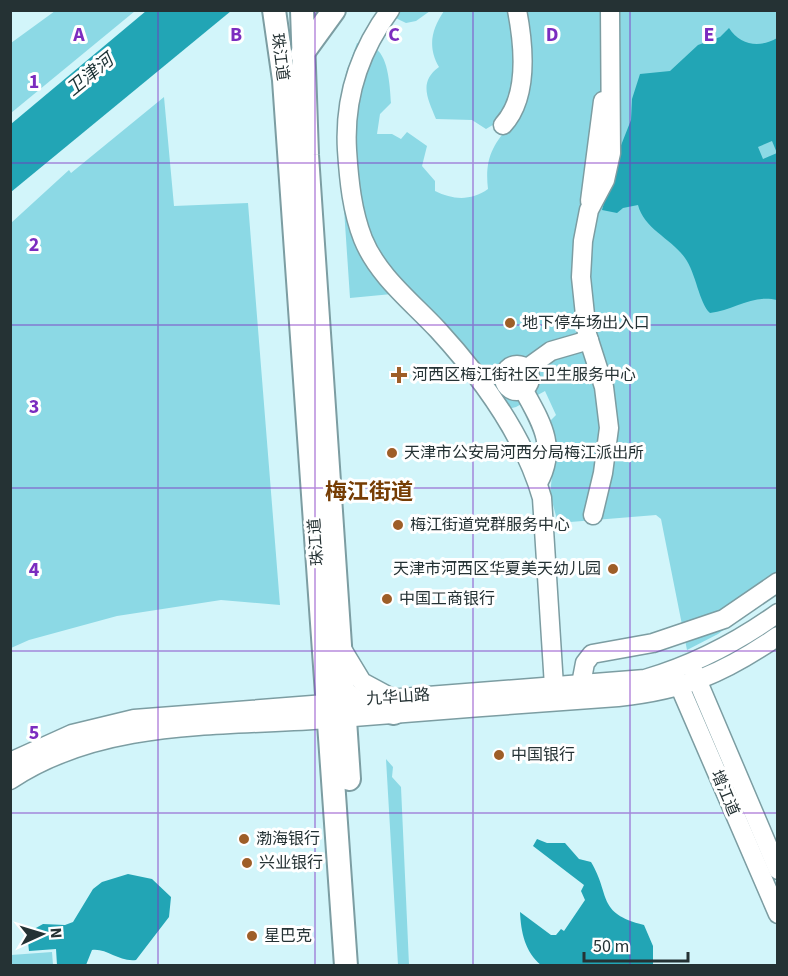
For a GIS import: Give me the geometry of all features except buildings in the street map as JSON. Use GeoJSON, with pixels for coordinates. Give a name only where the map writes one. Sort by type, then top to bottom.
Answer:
{"type":"FeatureCollection","features":[{"type":"Feature","properties":{"kind":"main road","name":"珠江道"},"geometry":{"type":"LineString","coordinates":[[274,10],[284,80],[331,644],[340,705],[361,966]]}},
{"type":"Feature","properties":{"kind":"main road","name":"珠江道"},"geometry":{"type":"LineString","coordinates":[[302,10],[331,644]]}},
{"type":"Feature","properties":{"kind":"main road"},"geometry":{"type":"LineString","coordinates":[[278,38],[302,10]]}},
{"type":"Feature","properties":{"kind":"main road"},"geometry":{"type":"LineString","coordinates":[[284,80],[334,10]]}},
{"type":"Feature","properties":{"kind":"main road","name":"珠江道"},"geometry":{"type":"LineString","coordinates":[[340,705],[346,966]]}},
{"type":"Feature","properties":{"kind":"main road"},"geometry":{"type":"LineString","coordinates":[[340,705],[393,705]]}},
{"type":"Feature","properties":{"kind":"street"},"geometry":{"type":"LineString","coordinates":[[390,10],[372,34],[352,88],[346,136],[350,195],[364,241],[386,276],[454,349],[491,396],[504,414],[538,483],[542,498],[554,686]]}},
{"type":"Feature","properties":{"kind":"street"},"geometry":{"type":"LineString","coordinates":[[503,125],[513,114],[520,86],[517,10]]}},
{"type":"Feature","properties":{"kind":"street"},"geometry":{"type":"LineString","coordinates":[[593,515],[603,473],[609,428],[604,387],[589,340],[581,277],[583,241],[589,210],[605,180],[611,153],[610,10]]}},
{"type":"Feature","properties":{"kind":"street"},"geometry":{"type":"LineString","coordinates":[[491,396],[530,380],[526,369],[551,351],[589,340]]}},
{"type":"Feature","properties":{"kind":"street"},"geometry":{"type":"LineString","coordinates":[[515,387],[542,426],[548,449],[545,469],[538,483]]}},
{"type":"Feature","properties":{"kind":"street"},"geometry":{"type":"LineString","coordinates":[[581,684],[585,663],[592,654],[653,643],[724,619],[777,582]]}},
{"type":"Feature","properties":{"kind":"street","name":"九华山路"},"geometry":{"type":"LineString","coordinates":[[689,678],[777,613]]}},
{"type":"Feature","properties":{"kind":"street","name":"九华山路"},"geometry":{"type":"LineString","coordinates":[[393,705],[618,697],[689,678],[715,674],[777,636]]}},
{"type":"Feature","properties":{"kind":"street"},"geometry":{"type":"LineString","coordinates":[[331,644],[362,682],[393,705]]}},
{"type":"Feature","properties":{"kind":"street","name":"九华山路"},"geometry":{"type":"LineString","coordinates":[[393,705],[554,686],[645,679],[672,671],[689,678]]}},
{"type":"Feature","properties":{"kind":"street","name":"增江道"},"geometry":{"type":"LineString","coordinates":[[689,678],[777,870]]}},
{"type":"Feature","properties":{"kind":"street","name":"增江道"},"geometry":{"type":"LineString","coordinates":[[689,678],[777,914]]}},
{"type":"Feature","properties":{"kind":"street"},"geometry":{"type":"LineString","coordinates":[[10,762],[51,742],[101,725],[146,718],[340,705]]}},
{"type":"Feature","properties":{"kind":"street"},"geometry":{"type":"LineString","coordinates":[[10,780],[65,751],[121,735],[203,726],[340,705]]}},
{"type":"Feature","properties":{"kind":"shaded area"},"geometry":{"type":"Polygon","coordinates":[[[55,11],[135,11],[11,113],[11,43],[55,11]]]}},
{"type":"Feature","properties":{"kind":"shaded area"},"geometry":{"type":"Polygon","coordinates":[[[381,11],[430,11],[416,21],[406,23],[381,11]]]}},
{"type":"Feature","properties":{"kind":"shaded area"},"geometry":{"type":"Polygon","coordinates":[[[444,11],[777,11],[777,590],[718,634],[687,650],[661,519],[656,515],[558,523],[550,494],[555,449],[549,422],[556,415],[545,391],[516,407],[491,413],[444,351],[392,294],[350,298],[339,134],[341,100],[346,73],[357,43],[374,48],[380,53],[388,74],[391,103],[380,114],[377,134],[392,134],[401,139],[407,132],[427,146],[422,166],[435,181],[435,191],[462,198],[475,196],[488,189],[488,167],[493,150],[502,134],[516,118],[501,120],[486,129],[472,120],[436,119],[428,98],[427,85],[439,67],[432,45],[436,24],[444,11]]]}},
{"type":"Feature","properties":{"kind":"shaded area"},"geometry":{"type":"Polygon","coordinates":[[[164,97],[174,206],[248,203],[280,605],[221,600],[117,616],[29,640],[11,648],[11,223],[69,170],[71,173],[164,97]]]}},
{"type":"Feature","properties":{"kind":"shaded area"},"geometry":{"type":"Polygon","coordinates":[[[386,759],[393,767],[392,777],[401,787],[409,965],[398,965],[386,759]]]}},
{"type":"Feature","properties":{"kind":"shaded area"},"geometry":{"type":"Polygon","coordinates":[[[52,952],[53,965],[11,965],[11,955],[52,952]]]}},
{"type":"Feature","properties":{"kind":"water","name":"卫津河"},"geometry":{"type":"Polygon","coordinates":[[[146,11],[231,11],[11,192],[11,124],[146,11]]]}},
{"type":"Feature","properties":{"kind":"water"},"geometry":{"type":"Polygon","coordinates":[[[729,28],[739,39],[751,44],[764,43],[777,38],[777,153],[777,300],[760,299],[710,313],[703,302],[685,258],[646,221],[638,205],[623,208],[617,213],[602,210],[618,153],[631,120],[632,99],[640,74],[670,71],[698,45],[720,37],[729,28]],[[772,141],[758,147],[763,159],[777,153],[772,141]]]}},
{"type":"Feature","properties":{"kind":"water"},"geometry":{"type":"Polygon","coordinates":[[[537,839],[547,843],[565,843],[579,859],[591,862],[611,908],[618,915],[644,925],[653,946],[653,965],[541,965],[536,960],[525,941],[520,912],[551,935],[556,935],[561,929],[564,931],[585,900],[581,891],[584,885],[533,846],[537,839]]]}},
{"type":"Feature","properties":{"kind":"water"},"geometry":{"type":"Polygon","coordinates":[[[128,874],[152,879],[171,897],[169,917],[136,960],[92,950],[86,965],[57,965],[56,949],[29,951],[27,933],[43,924],[65,925],[73,922],[93,889],[102,882],[128,874]]]}},
{"type":"Feature","properties":{"kind":"place","name":"地下停车场出入口"},"geometry":{"type":"Point","coordinates":[510,323]}},
{"type":"Feature","properties":{"kind":"place","name":"河西区梅江街社区卫生服务中心"},"geometry":{"type":"Point","coordinates":[399,375]}},
{"type":"Feature","properties":{"kind":"place","name":"天津市公安局河西分局梅江派出所"},"geometry":{"type":"Point","coordinates":[392,453]}},
{"type":"Feature","properties":{"kind":"place","name":"梅江街道党群服务中心"},"geometry":{"type":"Point","coordinates":[398,525]}},
{"type":"Feature","properties":{"kind":"place","name":"天津市河西区华夏美天幼儿园"},"geometry":{"type":"Point","coordinates":[613,569]}},
{"type":"Feature","properties":{"kind":"place","name":"中国工商银行"},"geometry":{"type":"Point","coordinates":[387,599]}},
{"type":"Feature","properties":{"kind":"place","name":"中国银行"},"geometry":{"type":"Point","coordinates":[499,755]}},
{"type":"Feature","properties":{"kind":"place","name":"渤海银行"},"geometry":{"type":"Point","coordinates":[244,839]}},
{"type":"Feature","properties":{"kind":"place","name":"兴业银行"},"geometry":{"type":"Point","coordinates":[247,863]}},
{"type":"Feature","properties":{"kind":"place","name":"星巴克"},"geometry":{"type":"Point","coordinates":[252,936]}},
{"type":"Feature","properties":{"kind":"district","name":"梅江街道"},"geometry":{"type":"Point","coordinates":[369,492]}}]}
